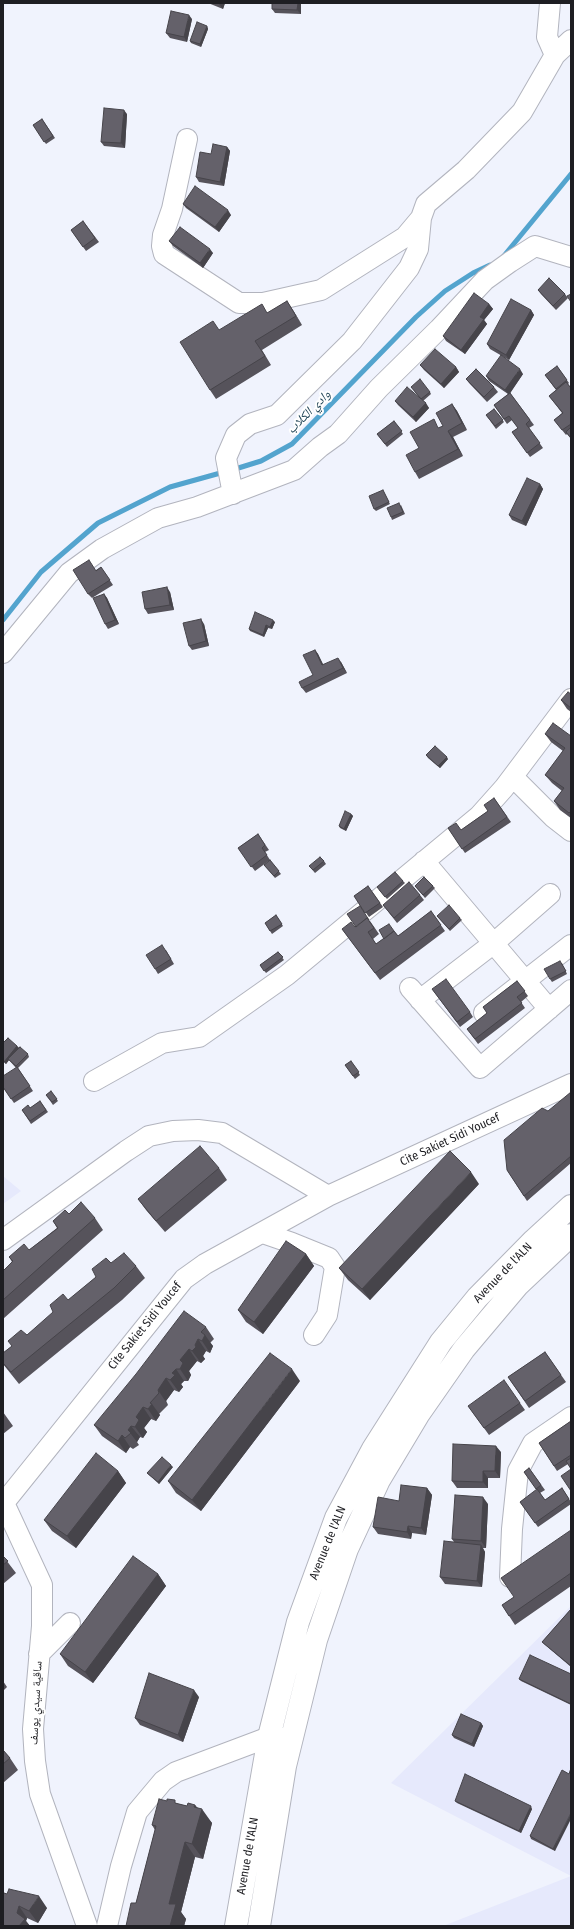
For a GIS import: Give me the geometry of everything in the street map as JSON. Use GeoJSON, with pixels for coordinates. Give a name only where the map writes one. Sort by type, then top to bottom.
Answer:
{"type":"FeatureCollection","features":[{"type":"Feature","properties":{"kind":"main road","name":"Avenue de l'ALN"},"geometry":{"type":"LineString","coordinates":[[236,1926],[269,1737],[298,1622],[336,1518],[373,1449],[437,1348],[477,1298],[534,1240],[571,1206]]}},
{"type":"Feature","properties":{"kind":"main road"},"geometry":{"type":"LineString","coordinates":[[259,1926],[285,1766],[316,1640],[347,1549],[379,1480],[418,1415],[464,1349],[518,1285],[571,1235]]}},
{"type":"Feature","properties":{"kind":"street"},"geometry":{"type":"LineString","coordinates":[[550,3],[548,37],[555,55]]}},
{"type":"Feature","properties":{"kind":"street"},"geometry":{"type":"LineString","coordinates":[[187,139],[172,209],[163,234],[162,246],[164,254],[239,303],[263,303],[321,290],[405,237],[420,218],[426,204],[466,170],[522,112],[555,55],[571,40]]}},
{"type":"Feature","properties":{"kind":"street"},"geometry":{"type":"LineString","coordinates":[[233,494],[226,458],[236,435],[250,424],[277,414],[352,341],[409,268],[418,249],[420,218]]}},
{"type":"Feature","properties":{"kind":"street"},"geometry":{"type":"LineString","coordinates":[[3,652],[69,573],[102,549],[158,518],[197,507],[294,470],[320,447],[338,434],[379,388],[439,329],[485,280],[510,262],[535,246],[571,257]]}},
{"type":"Feature","properties":{"kind":"street"},"geometry":{"type":"LineString","coordinates":[[94,1081],[162,1043],[199,1037],[287,975],[479,816],[513,777],[571,699]]}},
{"type":"Feature","properties":{"kind":"street"},"geometry":{"type":"LineString","coordinates":[[513,777],[553,817],[571,831]]}},
{"type":"Feature","properties":{"kind":"street"},"geometry":{"type":"LineString","coordinates":[[424,862],[549,1009]]}},
{"type":"Feature","properties":{"kind":"street"},"geometry":{"type":"LineString","coordinates":[[550,894],[494,943],[415,994],[480,1068],[571,990]]}},
{"type":"Feature","properties":{"kind":"street"},"geometry":{"type":"LineString","coordinates":[[484,1013],[571,945]]}},
{"type":"Feature","properties":{"kind":"street","name":"Cite Sakiet Sidi Youcef"},"geometry":{"type":"LineString","coordinates":[[4,1504],[184,1279],[205,1264],[328,1196],[571,1084]]}},
{"type":"Feature","properties":{"kind":"street"},"geometry":{"type":"LineString","coordinates":[[3,1240],[149,1136],[173,1131],[198,1130],[222,1133],[328,1196]]}},
{"type":"Feature","properties":{"kind":"street"},"geometry":{"type":"LineString","coordinates":[[263,1233],[292,1242],[329,1258],[335,1267],[327,1316],[314,1335]]}},
{"type":"Feature","properties":{"kind":"street"},"geometry":{"type":"LineString","coordinates":[[529,1565],[510,1577],[512,1529],[518,1471],[533,1443],[571,1417]]}},
{"type":"Feature","properties":{"kind":"street","name":"ساقية سيدي يوسف"},"geometry":{"type":"LineString","coordinates":[[4,1504],[42,1585],[39,1654],[33,1729],[35,1761],[40,1794],[87,1926]]}},
{"type":"Feature","properties":{"kind":"street"},"geometry":{"type":"LineString","coordinates":[[39,1654],[70,1623]]}},
{"type":"Feature","properties":{"kind":"street"},"geometry":{"type":"LineString","coordinates":[[107,1926],[121,1866],[137,1812],[163,1781],[176,1772],[269,1737],[292,1738]]}},
{"type":"Feature","properties":{"kind":"shaded area"},"geometry":{"type":"Polygon","coordinates":[[[3,1176],[21,1191],[3,1204],[3,1176]]]}},
{"type":"Feature","properties":{"kind":"shaded area"},"geometry":{"type":"Polygon","coordinates":[[[571,1606],[571,1876],[391,1783],[571,1606]]]}},
{"type":"Feature","properties":{"kind":"shaded area"},"geometry":{"type":"Polygon","coordinates":[[[571,1876],[571,1926],[443,1926],[571,1876]]]}},
{"type":"Feature","properties":{"kind":"building"},"geometry":{"type":"Polygon","coordinates":[[[272,3],[298,3],[297,10],[272,9],[272,3]]]}},
{"type":"Feature","properties":{"kind":"building"},"geometry":{"type":"Polygon","coordinates":[[[171,11],[189,15],[184,37],[166,33],[171,11]]]}},
{"type":"Feature","properties":{"kind":"building"},"geometry":{"type":"Polygon","coordinates":[[[197,22],[207,26],[200,44],[190,41],[197,22]]]}},
{"type":"Feature","properties":{"kind":"building"},"geometry":{"type":"Polygon","coordinates":[[[104,108],[124,110],[121,143],[101,142],[104,108]]]}},
{"type":"Feature","properties":{"kind":"building"},"geometry":{"type":"Polygon","coordinates":[[[42,119],[53,136],[44,142],[33,125],[42,119]]]}},
{"type":"Feature","properties":{"kind":"building"},"geometry":{"type":"Polygon","coordinates":[[[213,144],[227,147],[220,182],[196,177],[200,152],[211,154],[213,144]]]}},
{"type":"Feature","properties":{"kind":"building"},"geometry":{"type":"Polygon","coordinates":[[[195,186],[228,210],[215,227],[183,204],[195,186]]]}},
{"type":"Feature","properties":{"kind":"building"},"geometry":{"type":"Polygon","coordinates":[[[83,221],[95,238],[83,247],[71,230],[83,221]]]}},
{"type":"Feature","properties":{"kind":"building"},"geometry":{"type":"Polygon","coordinates":[[[180,227],[210,249],[200,263],[169,241],[180,227]]]}},
{"type":"Feature","properties":{"kind":"building"},"geometry":{"type":"Polygon","coordinates":[[[549,278],[565,294],[553,306],[538,290],[549,278]]]}},
{"type":"Feature","properties":{"kind":"building"},"geometry":{"type":"Polygon","coordinates":[[[474,293],[489,304],[480,317],[484,319],[461,350],[443,336],[474,293]]]}},
{"type":"Feature","properties":{"kind":"building"},"geometry":{"type":"Polygon","coordinates":[[[571,294],[571,302],[567,296],[571,294]]]}},
{"type":"Feature","properties":{"kind":"building"},"geometry":{"type":"Polygon","coordinates":[[[511,299],[531,310],[506,355],[487,344],[511,299]]]}},
{"type":"Feature","properties":{"kind":"building"},"geometry":{"type":"Polygon","coordinates":[[[287,301],[296,316],[255,341],[265,356],[210,390],[180,342],[213,321],[219,330],[262,304],[267,313],[287,301]]]}},
{"type":"Feature","properties":{"kind":"building"},"geometry":{"type":"Polygon","coordinates":[[[435,349],[456,367],[441,384],[420,365],[435,349]]]}},
{"type":"Feature","properties":{"kind":"building"},"geometry":{"type":"Polygon","coordinates":[[[501,355],[520,369],[505,390],[486,376],[501,355]]]}},
{"type":"Feature","properties":{"kind":"building"},"geometry":{"type":"Polygon","coordinates":[[[557,366],[567,380],[556,389],[545,375],[557,366]]]}},
{"type":"Feature","properties":{"kind":"building"},"geometry":{"type":"Polygon","coordinates":[[[476,369],[494,387],[484,397],[466,379],[476,369]]]}},
{"type":"Feature","properties":{"kind":"building"},"geometry":{"type":"Polygon","coordinates":[[[420,379],[430,392],[421,399],[411,387],[420,379]]]}},
{"type":"Feature","properties":{"kind":"building"},"geometry":{"type":"Polygon","coordinates":[[[566,382],[571,388],[571,424],[562,430],[554,420],[563,413],[549,396],[566,382]]]}},
{"type":"Feature","properties":{"kind":"building"},"geometry":{"type":"Polygon","coordinates":[[[407,387],[426,403],[413,417],[395,401],[407,387]]]}},
{"type":"Feature","properties":{"kind":"building"},"geometry":{"type":"Polygon","coordinates":[[[510,393],[530,420],[526,424],[540,443],[527,453],[512,432],[518,428],[509,416],[504,419],[494,405],[510,393]]]}},
{"type":"Feature","properties":{"kind":"building"},"geometry":{"type":"Polygon","coordinates":[[[452,404],[462,423],[448,431],[458,449],[415,472],[406,455],[419,448],[410,432],[434,419],[438,428],[443,426],[436,413],[452,404]]]}},
{"type":"Feature","properties":{"kind":"building"},"geometry":{"type":"Polygon","coordinates":[[[494,409],[503,420],[495,426],[486,415],[494,409]]]}},
{"type":"Feature","properties":{"kind":"building"},"geometry":{"type":"Polygon","coordinates":[[[394,421],[402,431],[385,444],[377,434],[394,421]]]}},
{"type":"Feature","properties":{"kind":"building"},"geometry":{"type":"Polygon","coordinates":[[[571,427],[571,438],[566,432],[571,427]]]}},
{"type":"Feature","properties":{"kind":"building"},"geometry":{"type":"Polygon","coordinates":[[[527,478],[540,484],[522,521],[509,515],[527,478]]]}},
{"type":"Feature","properties":{"kind":"building"},"geometry":{"type":"Polygon","coordinates":[[[383,490],[389,502],[374,509],[369,496],[383,490]]]}},
{"type":"Feature","properties":{"kind":"building"},"geometry":{"type":"Polygon","coordinates":[[[399,503],[403,512],[391,517],[387,508],[399,503]]]}},
{"type":"Feature","properties":{"kind":"building"},"geometry":{"type":"Polygon","coordinates":[[[89,560],[96,571],[101,567],[110,580],[88,594],[73,570],[89,560]]]}},
{"type":"Feature","properties":{"kind":"building"},"geometry":{"type":"Polygon","coordinates":[[[167,587],[170,605],[145,609],[142,592],[167,587]]]}},
{"type":"Feature","properties":{"kind":"building"},"geometry":{"type":"Polygon","coordinates":[[[104,594],[115,620],[105,624],[93,598],[104,594]]]}},
{"type":"Feature","properties":{"kind":"building"},"geometry":{"type":"Polygon","coordinates":[[[255,612],[273,620],[270,627],[266,625],[263,635],[249,629],[255,612]]]}},
{"type":"Feature","properties":{"kind":"building"},"geometry":{"type":"Polygon","coordinates":[[[201,619],[206,641],[189,646],[183,623],[201,619]]]}},
{"type":"Feature","properties":{"kind":"building"},"geometry":{"type":"Polygon","coordinates":[[[315,650],[322,665],[338,658],[343,668],[302,688],[299,682],[313,675],[303,655],[315,650]]]}},
{"type":"Feature","properties":{"kind":"building"},"geometry":{"type":"Polygon","coordinates":[[[568,692],[571,694],[571,708],[561,700],[568,692]]]}},
{"type":"Feature","properties":{"kind":"building"},"geometry":{"type":"Polygon","coordinates":[[[553,723],[571,736],[571,811],[569,813],[554,801],[564,788],[545,775],[565,748],[545,734],[553,723]]]}},
{"type":"Feature","properties":{"kind":"building"},"geometry":{"type":"Polygon","coordinates":[[[435,746],[447,757],[438,766],[426,755],[435,746]]]}},
{"type":"Feature","properties":{"kind":"building"},"geometry":{"type":"Polygon","coordinates":[[[494,798],[507,817],[462,849],[448,828],[456,823],[461,830],[488,811],[484,805],[494,798]]]}},
{"type":"Feature","properties":{"kind":"building"},"geometry":{"type":"Polygon","coordinates":[[[345,811],[351,814],[344,829],[339,826],[345,811]]]}},
{"type":"Feature","properties":{"kind":"building"},"geometry":{"type":"Polygon","coordinates":[[[258,834],[265,845],[262,848],[267,855],[251,867],[238,848],[258,834]]]}},
{"type":"Feature","properties":{"kind":"building"},"geometry":{"type":"Polygon","coordinates":[[[320,857],[324,861],[313,870],[309,866],[320,857]]]}},
{"type":"Feature","properties":{"kind":"building"},"geometry":{"type":"Polygon","coordinates":[[[270,860],[279,871],[274,876],[264,865],[270,860]]]}},
{"type":"Feature","properties":{"kind":"building"},"geometry":{"type":"Polygon","coordinates":[[[395,872],[403,881],[385,897],[377,887],[395,872]]]}},
{"type":"Feature","properties":{"kind":"building"},"geometry":{"type":"Polygon","coordinates":[[[424,877],[433,886],[423,895],[415,886],[424,877]]]}},
{"type":"Feature","properties":{"kind":"building"},"geometry":{"type":"Polygon","coordinates":[[[409,882],[420,895],[394,918],[383,905],[409,882]]]}},
{"type":"Feature","properties":{"kind":"building"},"geometry":{"type":"Polygon","coordinates":[[[368,886],[380,903],[365,913],[354,896],[368,886]]]}},
{"type":"Feature","properties":{"kind":"building"},"geometry":{"type":"Polygon","coordinates":[[[449,905],[460,918],[449,929],[437,916],[449,905]]]}},
{"type":"Feature","properties":{"kind":"building"},"geometry":{"type":"Polygon","coordinates":[[[360,906],[369,920],[367,918],[356,927],[347,914],[360,906]]]}},
{"type":"Feature","properties":{"kind":"building"},"geometry":{"type":"Polygon","coordinates":[[[431,911],[441,925],[375,973],[342,929],[351,922],[355,927],[367,918],[374,928],[368,932],[376,944],[394,931],[398,936],[431,911]]]}},
{"type":"Feature","properties":{"kind":"building"},"geometry":{"type":"Polygon","coordinates":[[[276,915],[282,924],[270,931],[265,923],[276,915]]]}},
{"type":"Feature","properties":{"kind":"building"},"geometry":{"type":"Polygon","coordinates":[[[389,924],[394,931],[384,939],[379,930],[389,924]]]}},
{"type":"Feature","properties":{"kind":"building"},"geometry":{"type":"Polygon","coordinates":[[[162,945],[171,959],[155,969],[146,955],[162,945]]]}},
{"type":"Feature","properties":{"kind":"building"},"geometry":{"type":"Polygon","coordinates":[[[278,952],[283,957],[264,971],[260,965],[278,952]]]}},
{"type":"Feature","properties":{"kind":"building"},"geometry":{"type":"Polygon","coordinates":[[[560,961],[566,971],[550,979],[544,969],[560,961]]]}},
{"type":"Feature","properties":{"kind":"building"},"geometry":{"type":"Polygon","coordinates":[[[446,979],[470,1012],[457,1022],[432,989],[446,979]]]}},
{"type":"Feature","properties":{"kind":"building"},"geometry":{"type":"Polygon","coordinates":[[[517,981],[525,991],[517,997],[522,1003],[475,1039],[467,1029],[487,1013],[483,1007],[517,981]]]}},
{"type":"Feature","properties":{"kind":"building"},"geometry":{"type":"Polygon","coordinates":[[[8,1038],[17,1046],[4,1062],[3,1043],[8,1038]]]}},
{"type":"Feature","properties":{"kind":"building"},"geometry":{"type":"Polygon","coordinates":[[[20,1047],[28,1054],[16,1066],[8,1059],[20,1047]]]}},
{"type":"Feature","properties":{"kind":"building"},"geometry":{"type":"Polygon","coordinates":[[[351,1061],[359,1072],[353,1076],[345,1065],[351,1061]]]}},
{"type":"Feature","properties":{"kind":"building"},"geometry":{"type":"Polygon","coordinates":[[[17,1067],[30,1086],[11,1099],[3,1087],[3,1076],[17,1067]]]}},
{"type":"Feature","properties":{"kind":"building"},"geometry":{"type":"Polygon","coordinates":[[[51,1091],[57,1099],[52,1102],[46,1095],[51,1091]]]}},
{"type":"Feature","properties":{"kind":"building"},"geometry":{"type":"Polygon","coordinates":[[[571,1092],[571,1156],[524,1196],[507,1170],[504,1140],[542,1108],[548,1111],[571,1092]]]}},
{"type":"Feature","properties":{"kind":"building"},"geometry":{"type":"Polygon","coordinates":[[[40,1101],[46,1110],[30,1121],[22,1110],[28,1105],[30,1108],[40,1101]]]}},
{"type":"Feature","properties":{"kind":"building"},"geometry":{"type":"Polygon","coordinates":[[[200,1146],[219,1168],[156,1221],[138,1199],[200,1146]]]}},
{"type":"Feature","properties":{"kind":"building"},"geometry":{"type":"Polygon","coordinates":[[[450,1151],[471,1172],[362,1289],[339,1268],[450,1151]]]}},
{"type":"Feature","properties":{"kind":"building"},"geometry":{"type":"Polygon","coordinates":[[[81,1202],[95,1218],[3,1300],[3,1271],[13,1261],[9,1257],[24,1244],[29,1250],[58,1228],[53,1221],[65,1210],[69,1214],[81,1202]]]}},
{"type":"Feature","properties":{"kind":"building"},"geometry":{"type":"Polygon","coordinates":[[[286,1241],[306,1254],[254,1322],[238,1310],[286,1241]]]}},
{"type":"Feature","properties":{"kind":"building"},"geometry":{"type":"Polygon","coordinates":[[[124,1253],[136,1266],[114,1288],[11,1372],[3,1363],[3,1353],[12,1346],[8,1341],[21,1330],[27,1335],[53,1312],[50,1305],[63,1294],[68,1300],[96,1277],[92,1269],[106,1258],[111,1263],[124,1253]]]}},
{"type":"Feature","properties":{"kind":"building"},"geometry":{"type":"Polygon","coordinates":[[[184,1311],[206,1327],[201,1332],[205,1335],[202,1341],[198,1339],[195,1345],[196,1347],[192,1351],[189,1349],[180,1360],[183,1363],[180,1369],[176,1369],[172,1373],[175,1375],[170,1380],[166,1378],[158,1390],[159,1393],[150,1403],[152,1404],[148,1409],[143,1407],[136,1417],[139,1420],[135,1427],[131,1426],[128,1430],[131,1433],[125,1438],[122,1435],[118,1441],[94,1425],[136,1374],[184,1311]]]}},
{"type":"Feature","properties":{"kind":"building"},"geometry":{"type":"Polygon","coordinates":[[[545,1352],[561,1375],[525,1401],[508,1377],[545,1352]]]}},
{"type":"Feature","properties":{"kind":"building"},"geometry":{"type":"Polygon","coordinates":[[[270,1353],[292,1369],[192,1500],[168,1481],[270,1353]]]}},
{"type":"Feature","properties":{"kind":"building"},"geometry":{"type":"Polygon","coordinates":[[[504,1380],[520,1403],[484,1428],[468,1406],[504,1380]]]}},
{"type":"Feature","properties":{"kind":"building"},"geometry":{"type":"Polygon","coordinates":[[[571,1421],[571,1455],[554,1466],[539,1443],[571,1421]]]}},
{"type":"Feature","properties":{"kind":"building"},"geometry":{"type":"Polygon","coordinates":[[[453,1444],[496,1446],[495,1471],[483,1471],[483,1482],[452,1481],[453,1444]]]}},
{"type":"Feature","properties":{"kind":"building"},"geometry":{"type":"Polygon","coordinates":[[[96,1453],[118,1471],[67,1536],[44,1520],[96,1453]]]}},
{"type":"Feature","properties":{"kind":"building"},"geometry":{"type":"Polygon","coordinates":[[[162,1457],[171,1465],[158,1482],[147,1473],[162,1457]]]}},
{"type":"Feature","properties":{"kind":"building"},"geometry":{"type":"Polygon","coordinates":[[[571,1458],[571,1469],[566,1461],[571,1458]]]}},
{"type":"Feature","properties":{"kind":"building"},"geometry":{"type":"Polygon","coordinates":[[[529,1468],[541,1485],[536,1489],[524,1472],[529,1468]]]}},
{"type":"Feature","properties":{"kind":"building"},"geometry":{"type":"Polygon","coordinates":[[[571,1469],[571,1491],[561,1476],[571,1469]]]}},
{"type":"Feature","properties":{"kind":"building"},"geometry":{"type":"Polygon","coordinates":[[[401,1485],[427,1488],[421,1528],[408,1526],[407,1532],[373,1527],[378,1497],[399,1501],[401,1485]]]}},
{"type":"Feature","properties":{"kind":"building"},"geometry":{"type":"Polygon","coordinates":[[[562,1488],[569,1499],[535,1523],[520,1502],[537,1489],[545,1500],[562,1488]]]}},
{"type":"Feature","properties":{"kind":"building"},"geometry":{"type":"Polygon","coordinates":[[[455,1495],[483,1497],[481,1541],[452,1539],[455,1495]]]}},
{"type":"Feature","properties":{"kind":"building"},"geometry":{"type":"Polygon","coordinates":[[[571,1530],[571,1573],[509,1616],[502,1605],[514,1597],[501,1578],[571,1530]]]}},
{"type":"Feature","properties":{"kind":"building"},"geometry":{"type":"Polygon","coordinates":[[[444,1541],[481,1545],[477,1581],[440,1577],[444,1541]]]}},
{"type":"Feature","properties":{"kind":"building"},"geometry":{"type":"Polygon","coordinates":[[[3,1556],[8,1561],[3,1565],[3,1556]]]}},
{"type":"Feature","properties":{"kind":"building"},"geometry":{"type":"Polygon","coordinates":[[[133,1556],[158,1574],[85,1672],[60,1654],[133,1556]]]}},
{"type":"Feature","properties":{"kind":"building"},"geometry":{"type":"Polygon","coordinates":[[[571,1609],[571,1666],[542,1642],[571,1609]]]}},
{"type":"Feature","properties":{"kind":"building"},"geometry":{"type":"Polygon","coordinates":[[[530,1655],[571,1674],[571,1704],[519,1679],[530,1655]]]}},
{"type":"Feature","properties":{"kind":"building"},"geometry":{"type":"Polygon","coordinates":[[[149,1673],[194,1690],[178,1735],[135,1718],[149,1673]]]}},
{"type":"Feature","properties":{"kind":"building"},"geometry":{"type":"Polygon","coordinates":[[[461,1714],[481,1723],[472,1744],[452,1735],[461,1714]]]}},
{"type":"Feature","properties":{"kind":"building"},"geometry":{"type":"Polygon","coordinates":[[[3,1750],[10,1758],[3,1764],[3,1750]]]}},
{"type":"Feature","properties":{"kind":"building"},"geometry":{"type":"Polygon","coordinates":[[[571,1768],[571,1813],[553,1849],[530,1836],[562,1770],[569,1774],[571,1768]]]}},
{"type":"Feature","properties":{"kind":"building"},"geometry":{"type":"Polygon","coordinates":[[[465,1774],[531,1806],[519,1831],[455,1801],[465,1774]]]}},
{"type":"Feature","properties":{"kind":"building"},"geometry":{"type":"Polygon","coordinates":[[[159,1799],[167,1801],[167,1799],[175,1800],[175,1803],[187,1806],[188,1803],[195,1805],[194,1807],[202,1809],[192,1844],[185,1842],[169,1904],[176,1904],[170,1926],[126,1926],[131,1903],[136,1903],[156,1826],[152,1825],[159,1799]]]}},
{"type":"Feature","properties":{"kind":"building"},"geometry":{"type":"Polygon","coordinates":[[[9,1889],[39,1896],[29,1911],[19,1906],[17,1913],[25,1919],[19,1926],[3,1926],[3,1895],[4,1893],[7,1894],[9,1889]]]}},
{"type":"Feature","properties":{"kind":"waterway","name":"وادي الكلاب"},"geometry":{"type":"LineString","coordinates":[[503,257],[571,174]]}},
{"type":"Feature","properties":{"kind":"waterway","name":"وادي الكلاب"},"geometry":{"type":"LineString","coordinates":[[232,470],[261,461],[292,444],[416,317],[445,291],[473,273],[490,265]]}},
{"type":"Feature","properties":{"kind":"waterway","name":"وادي الكلاب"},"geometry":{"type":"LineString","coordinates":[[3,620],[41,572],[98,523],[170,487],[224,472]]}}]}
